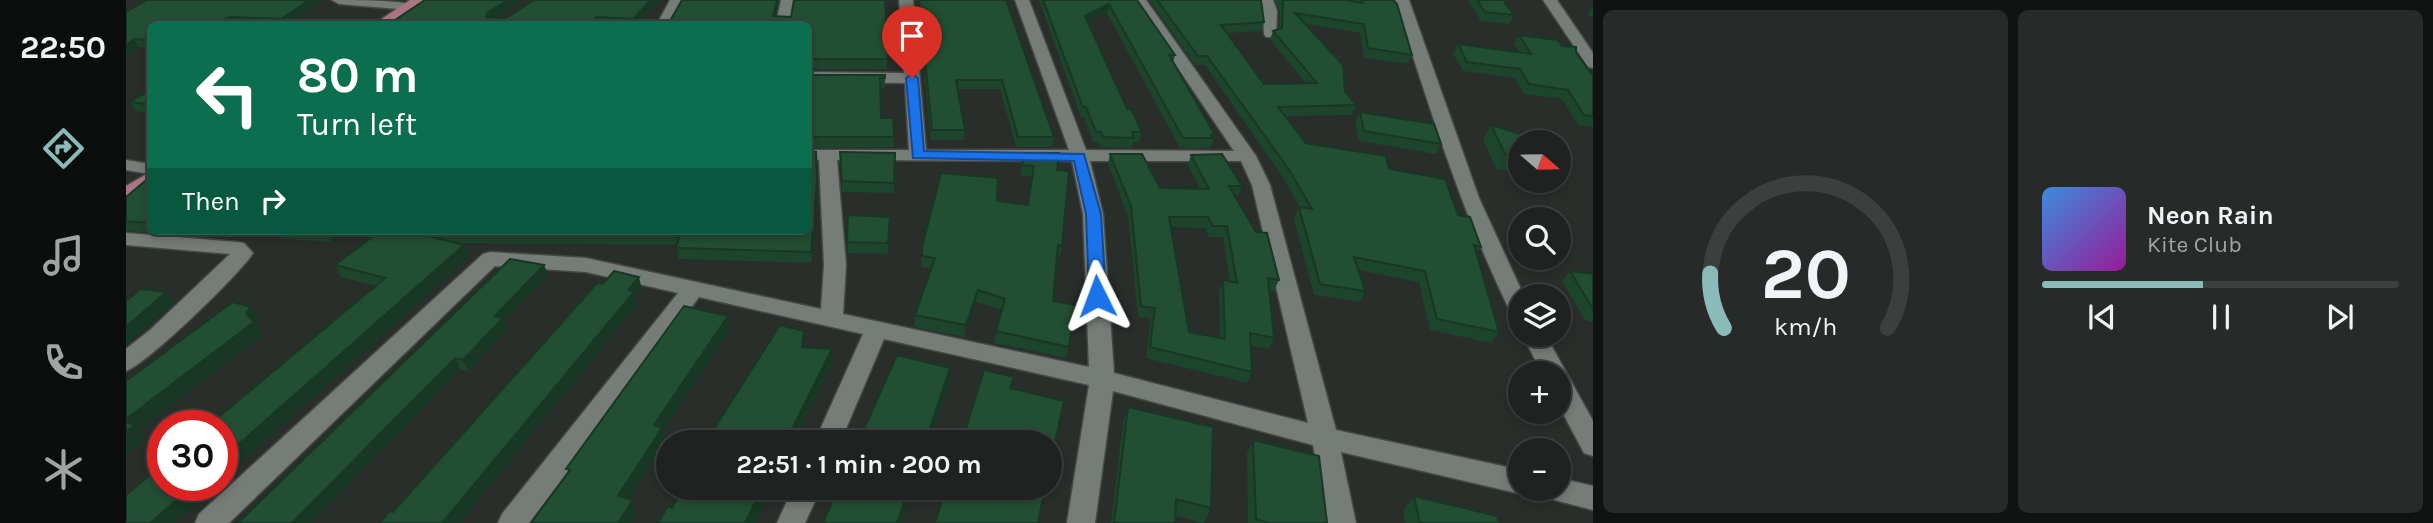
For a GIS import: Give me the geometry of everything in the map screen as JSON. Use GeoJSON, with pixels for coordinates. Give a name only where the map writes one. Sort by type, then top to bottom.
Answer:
{"type":"FeatureCollection","features":[{"type":"Feature","properties":{"kind":"main road"},"geometry":{"type":"LineString","coordinates":[[386,21],[415,3]]}},
{"type":"Feature","properties":{"kind":"main road"},"geometry":{"type":"LineString","coordinates":[[126,194],[147,180]]}},
{"type":"Feature","properties":{"kind":"street"},"geometry":{"type":"LineString","coordinates":[[339,0],[415,3]]}},
{"type":"Feature","properties":{"kind":"street"},"geometry":{"type":"LineString","coordinates":[[666,21],[677,0]]}},
{"type":"Feature","properties":{"kind":"street"},"geometry":{"type":"LineString","coordinates":[[784,21],[788,0]]}},
{"type":"Feature","properties":{"kind":"street"},"geometry":{"type":"LineString","coordinates":[[906,0],[918,155]]}},
{"type":"Feature","properties":{"kind":"street"},"geometry":{"type":"LineString","coordinates":[[1022,0],[1080,157],[1093,214],[1102,379],[1080,523]]}},
{"type":"Feature","properties":{"kind":"street"},"geometry":{"type":"LineString","coordinates":[[1139,0],[1247,156],[1261,185],[1325,438],[1342,523]]}},
{"type":"Feature","properties":{"kind":"street"},"geometry":{"type":"LineString","coordinates":[[1266,0],[1270,10],[1271,34]]}},
{"type":"Feature","properties":{"kind":"street"},"geometry":{"type":"LineString","coordinates":[[1402,0],[1449,141],[1508,287]]}},
{"type":"Feature","properties":{"kind":"street"},"geometry":{"type":"LineString","coordinates":[[1550,0],[1593,64]]}},
{"type":"Feature","properties":{"kind":"street"},"geometry":{"type":"LineString","coordinates":[[812,77],[912,78]]}},
{"type":"Feature","properties":{"kind":"street"},"geometry":{"type":"LineString","coordinates":[[831,319],[835,265],[818,155],[1247,156]]}},
{"type":"Feature","properties":{"kind":"street"},"geometry":{"type":"LineString","coordinates":[[126,165],[147,168]]}},
{"type":"Feature","properties":{"kind":"street"},"geometry":{"type":"LineString","coordinates":[[126,239],[237,248],[243,253],[167,327],[126,362]]}},
{"type":"Feature","properties":{"kind":"street"},"geometry":{"type":"LineString","coordinates":[[209,523],[491,259],[586,265],[694,288],[1102,379],[1325,438],[1508,479]]}},
{"type":"Feature","properties":{"kind":"street"},"geometry":{"type":"LineString","coordinates":[[512,523],[694,288]]}},
{"type":"Feature","properties":{"kind":"street"},"geometry":{"type":"LineString","coordinates":[[833,430],[877,329]]}},
{"type":"Feature","properties":{"kind":"street"},"geometry":{"type":"LineString","coordinates":[[1571,404],[1593,445]]}},
{"type":"Feature","properties":{"kind":"street"},"geometry":{"type":"LineString","coordinates":[[1571,493],[1593,498]]}},
{"type":"Feature","properties":{"kind":"street"},"geometry":{"type":"LineString","coordinates":[[791,523],[802,500]]}},
{"type":"Feature","properties":{"kind":"building"},"geometry":{"type":"Polygon","coordinates":[[[147,0],[309,0],[281,19],[230,17],[221,21],[147,21],[147,40],[134,39],[126,45],[126,12],[147,0]]]}},
{"type":"Feature","properties":{"kind":"building"},"geometry":{"type":"Polygon","coordinates":[[[425,0],[508,0],[487,13],[486,17],[506,18],[534,0],[651,0],[633,19],[597,17],[593,21],[394,21],[425,0]]]}},
{"type":"Feature","properties":{"kind":"building"},"geometry":{"type":"Polygon","coordinates":[[[682,0],[777,0],[773,16],[791,17],[794,0],[885,0],[888,59],[812,59],[812,21],[670,21],[682,0]]]}},
{"type":"Feature","properties":{"kind":"building"},"geometry":{"type":"Polygon","coordinates":[[[919,0],[1006,0],[1054,137],[1018,137],[1002,80],[956,80],[965,130],[932,130],[919,0]]]}},
{"type":"Feature","properties":{"kind":"building"},"geometry":{"type":"Polygon","coordinates":[[[1043,0],[1137,0],[1175,55],[1169,55],[1215,135],[1211,135],[1213,138],[1183,138],[1109,4],[1085,16],[1127,109],[1131,109],[1142,132],[1132,132],[1134,138],[1103,137],[1101,132],[1096,132],[1086,107],[1083,107],[1043,0]]]}},
{"type":"Feature","properties":{"kind":"building"},"geometry":{"type":"Polygon","coordinates":[[[1157,0],[1261,0],[1264,22],[1221,25],[1264,84],[1317,83],[1273,31],[1282,28],[1282,0],[1345,0],[1363,3],[1361,0],[1393,0],[1397,4],[1412,55],[1368,48],[1364,24],[1295,13],[1343,65],[1345,91],[1356,105],[1278,107],[1306,143],[1386,156],[1389,169],[1445,179],[1458,215],[1470,217],[1481,247],[1474,245],[1499,332],[1437,319],[1425,271],[1354,257],[1365,291],[1320,284],[1299,207],[1312,209],[1288,168],[1207,56],[1198,56],[1157,0]]]}},
{"type":"Feature","properties":{"kind":"building"},"geometry":{"type":"Polygon","coordinates":[[[1477,0],[1503,0],[1514,15],[1485,12],[1477,0]]]}},
{"type":"Feature","properties":{"kind":"building"},"geometry":{"type":"Polygon","coordinates":[[[1519,35],[1558,40],[1562,46],[1576,47],[1576,52],[1593,76],[1593,116],[1584,115],[1568,90],[1529,84],[1520,69],[1467,62],[1458,44],[1531,54],[1519,35]]]}},
{"type":"Feature","properties":{"kind":"building"},"geometry":{"type":"Polygon","coordinates":[[[812,75],[885,75],[885,78],[880,78],[881,118],[893,118],[894,137],[812,137],[812,75]]]}},
{"type":"Feature","properties":{"kind":"building"},"geometry":{"type":"Polygon","coordinates":[[[147,92],[147,104],[130,102],[147,92]]]}},
{"type":"Feature","properties":{"kind":"building"},"geometry":{"type":"Polygon","coordinates":[[[1360,112],[1434,124],[1441,144],[1364,131],[1360,112]]]}},
{"type":"Feature","properties":{"kind":"building"},"geometry":{"type":"Polygon","coordinates":[[[1491,125],[1508,130],[1508,155],[1505,154],[1491,125]]]}},
{"type":"Feature","properties":{"kind":"building"},"geometry":{"type":"Polygon","coordinates":[[[812,152],[816,152],[817,180],[811,252],[676,248],[680,235],[812,235],[812,152]]]}},
{"type":"Feature","properties":{"kind":"building"},"geometry":{"type":"Polygon","coordinates":[[[840,152],[895,153],[894,183],[842,181],[840,152]]]}},
{"type":"Feature","properties":{"kind":"building"},"geometry":{"type":"Polygon","coordinates":[[[1024,153],[1059,153],[1057,170],[1069,171],[1062,246],[1058,245],[1053,301],[1075,305],[1069,347],[996,331],[1005,299],[978,290],[966,325],[915,315],[935,258],[922,256],[922,247],[941,173],[998,178],[997,201],[1028,205],[1034,166],[1022,165],[1024,153]]]}},
{"type":"Feature","properties":{"kind":"building"},"geometry":{"type":"Polygon","coordinates":[[[1110,154],[1142,154],[1160,188],[1209,189],[1191,155],[1222,154],[1242,186],[1229,186],[1256,232],[1267,233],[1279,280],[1268,278],[1274,338],[1250,333],[1252,372],[1150,347],[1155,308],[1141,306],[1131,206],[1110,154]],[[1169,217],[1189,332],[1225,339],[1223,280],[1237,283],[1227,226],[1213,226],[1208,217],[1169,217]]]}},
{"type":"Feature","properties":{"kind":"building"},"geometry":{"type":"Polygon","coordinates":[[[147,180],[147,223],[126,221],[126,197],[147,180]]]}},
{"type":"Feature","properties":{"kind":"building"},"geometry":{"type":"Polygon","coordinates":[[[848,215],[890,217],[888,243],[847,242],[848,215]]]}},
{"type":"Feature","properties":{"kind":"building"},"geometry":{"type":"Polygon","coordinates":[[[375,235],[428,235],[464,245],[238,445],[238,410],[227,410],[385,278],[335,265],[375,235]]]}},
{"type":"Feature","properties":{"kind":"building"},"geometry":{"type":"Polygon","coordinates":[[[510,259],[544,265],[495,316],[503,318],[463,360],[455,358],[292,523],[238,523],[510,259]]]}},
{"type":"Feature","properties":{"kind":"building"},"geometry":{"type":"Polygon","coordinates":[[[614,271],[639,277],[628,290],[634,292],[442,523],[380,523],[390,511],[393,512],[597,283],[603,284],[614,271]]]}},
{"type":"Feature","properties":{"kind":"building"},"geometry":{"type":"Polygon","coordinates":[[[1570,271],[1593,274],[1593,309],[1570,271]]]}},
{"type":"Feature","properties":{"kind":"building"},"geometry":{"type":"Polygon","coordinates":[[[141,289],[166,292],[126,327],[126,301],[141,289]]]}},
{"type":"Feature","properties":{"kind":"building"},"geometry":{"type":"Polygon","coordinates":[[[233,302],[251,307],[246,313],[254,322],[126,419],[126,381],[233,302]]]}},
{"type":"Feature","properties":{"kind":"building"},"geometry":{"type":"Polygon","coordinates":[[[684,306],[728,316],[654,425],[662,428],[656,430],[656,437],[618,496],[633,500],[618,523],[531,523],[570,470],[566,469],[684,306]]]}},
{"type":"Feature","properties":{"kind":"building"},"geometry":{"type":"Polygon","coordinates":[[[780,325],[804,331],[802,347],[832,349],[792,430],[713,430],[780,325]]]}},
{"type":"Feature","properties":{"kind":"building"},"geometry":{"type":"Polygon","coordinates":[[[897,355],[950,368],[929,430],[864,430],[897,355]]]}},
{"type":"Feature","properties":{"kind":"building"},"geometry":{"type":"Polygon","coordinates":[[[984,370],[1014,377],[1010,388],[1064,401],[1058,430],[965,430],[984,370]]]}},
{"type":"Feature","properties":{"kind":"building"},"geometry":{"type":"Polygon","coordinates":[[[1128,407],[1213,427],[1211,508],[1176,499],[1175,523],[1114,523],[1128,407]]]}},
{"type":"Feature","properties":{"kind":"building"},"geometry":{"type":"Polygon","coordinates":[[[126,422],[135,425],[126,432],[126,422]]]}},
{"type":"Feature","properties":{"kind":"building"},"geometry":{"type":"Polygon","coordinates":[[[1253,440],[1319,456],[1327,523],[1269,523],[1256,519],[1253,440]]]}},
{"type":"Feature","properties":{"kind":"building"},"geometry":{"type":"Polygon","coordinates":[[[147,477],[147,501],[175,501],[150,523],[126,523],[126,495],[147,477]]]}},
{"type":"Feature","properties":{"kind":"building"},"geometry":{"type":"Polygon","coordinates":[[[1414,496],[1497,516],[1499,523],[1420,523],[1414,496]]]}},
{"type":"Feature","properties":{"kind":"building"},"geometry":{"type":"Polygon","coordinates":[[[676,500],[756,500],[745,523],[658,523],[668,506],[672,508],[676,500]]]}},
{"type":"Feature","properties":{"kind":"building"},"geometry":{"type":"Polygon","coordinates":[[[833,500],[905,500],[897,523],[823,523],[833,500]]]}},
{"type":"Feature","properties":{"kind":"building"},"geometry":{"type":"Polygon","coordinates":[[[942,500],[1043,500],[1038,523],[935,523],[942,500]]]}},
{"type":"Feature","properties":{"kind":"route"},"geometry":{"type":"LineString","coordinates":[[912,78],[918,155],[1080,157],[1093,214],[1097,296]]}}]}
